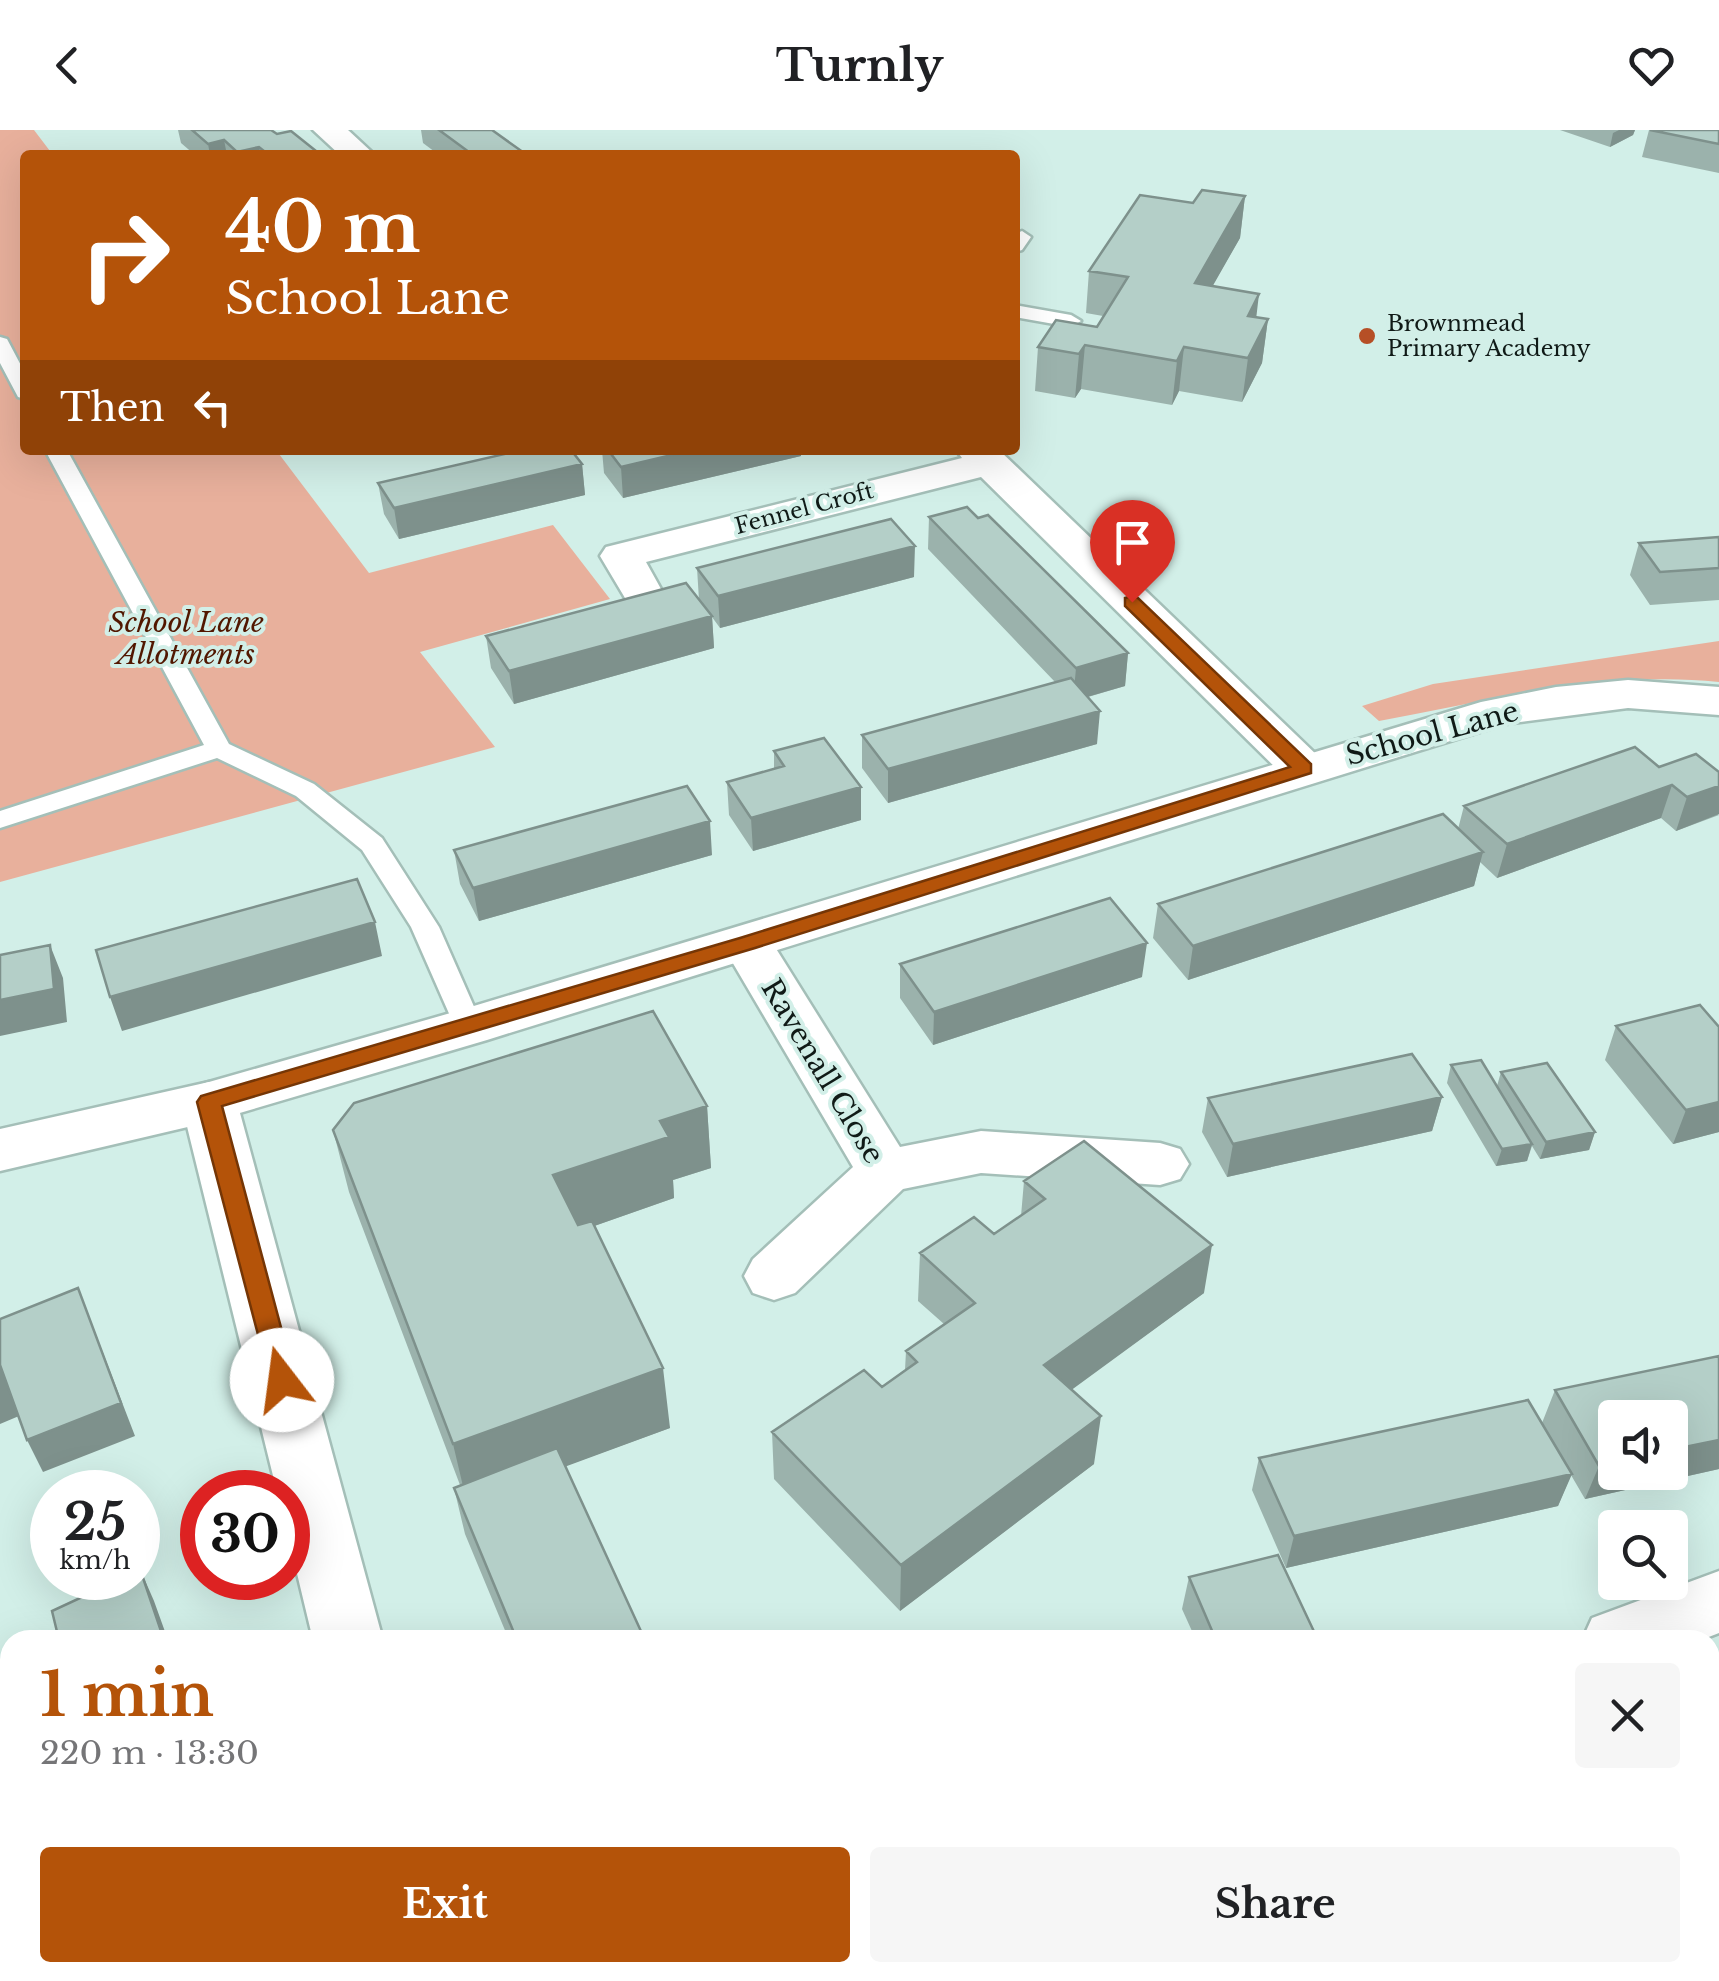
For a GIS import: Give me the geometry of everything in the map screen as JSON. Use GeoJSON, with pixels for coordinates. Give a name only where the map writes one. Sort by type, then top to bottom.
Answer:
{"type":"FeatureCollection","features":[{"type":"Feature","properties":{"kind":"street"},"geometry":{"type":"LineString","coordinates":[[329,130],[353,150]]}},
{"type":"Feature","properties":{"kind":"street"},"geometry":{"type":"LineString","coordinates":[[982,456],[1304,769]]}},
{"type":"Feature","properties":{"kind":"street","name":"Fennel Croft"},"geometry":{"type":"LineString","coordinates":[[620,559],[982,456]]}},
{"type":"Feature","properties":{"kind":"street","name":"School Lane"},"geometry":{"type":"LineString","coordinates":[[0,1150],[209,1102],[468,1027],[1497,712],[1556,700],[1628,694],[1719,701]]}},
{"type":"Feature","properties":{"kind":"street","name":"Ravenall Close"},"geometry":{"type":"LineString","coordinates":[[747,943],[885,1170],[774,1276]]}},
{"type":"Feature","properties":{"kind":"street"},"geometry":{"type":"LineString","coordinates":[[209,1102],[345,1630]]}},
{"type":"Feature","properties":{"kind":"street"},"geometry":{"type":"LineString","coordinates":[[885,1170],[982,1152],[1160,1164]]}},
{"type":"Feature","properties":{"kind":"street"},"geometry":{"type":"LineString","coordinates":[[1644,1630],[1719,1602]]}},
{"type":"Feature","properties":{"kind":"lane"},"geometry":{"type":"LineString","coordinates":[[1020,312],[1070,321]]}},
{"type":"Feature","properties":{"kind":"lane"},"geometry":{"type":"LineString","coordinates":[[0,344],[20,383]]}},
{"type":"Feature","properties":{"kind":"lane"},"geometry":{"type":"LineString","coordinates":[[59,455],[219,749],[305,790],[372,844],[426,927],[468,1027]]}},
{"type":"Feature","properties":{"kind":"lane"},"geometry":{"type":"LineString","coordinates":[[0,820],[219,749]]}},
{"type":"Feature","properties":{"kind":"green space","name":"School Lane Allotments"},"geometry":{"type":"Polygon","coordinates":[[[0,130],[34,130],[49,150],[20,150],[20,455],[280,455],[369,573],[553,525],[610,599],[420,652],[495,747],[0,882],[0,130]]]}},
{"type":"Feature","properties":{"kind":"green space"},"geometry":{"type":"Polygon","coordinates":[[[1719,641],[1719,682],[1676,679],[1591,684],[1379,721],[1362,706],[1433,684],[1719,641]]]}},
{"type":"Feature","properties":{"kind":"building"},"geometry":{"type":"Polygon","coordinates":[[[192,130],[271,130],[277,134],[291,131],[315,150],[235,150],[224,140],[208,144],[192,130]]]}},
{"type":"Feature","properties":{"kind":"building"},"geometry":{"type":"Polygon","coordinates":[[[439,130],[492,130],[520,150],[466,150],[439,130]]]}},
{"type":"Feature","properties":{"kind":"building"},"geometry":{"type":"Polygon","coordinates":[[[1650,130],[1719,130],[1719,144],[1650,130]]]}},
{"type":"Feature","properties":{"kind":"building"},"geometry":{"type":"Polygon","coordinates":[[[1202,190],[1245,196],[1195,283],[1259,294],[1248,316],[1268,319],[1248,358],[1184,347],[1177,361],[1085,345],[1079,354],[1038,347],[1056,320],[1097,327],[1128,277],[1089,271],[1140,195],[1193,203],[1202,190]]]}},
{"type":"Feature","properties":{"kind":"building"},"geometry":{"type":"Polygon","coordinates":[[[500,455],[575,455],[582,464],[394,508],[378,483],[500,455]]]}},
{"type":"Feature","properties":{"kind":"building"},"geometry":{"type":"Polygon","coordinates":[[[612,455],[672,455],[621,467],[612,455]]]}},
{"type":"Feature","properties":{"kind":"building"},"geometry":{"type":"Polygon","coordinates":[[[967,507],[978,518],[988,515],[1128,653],[1076,668],[929,517],[967,507]]]}},
{"type":"Feature","properties":{"kind":"building"},"geometry":{"type":"Polygon","coordinates":[[[891,519],[915,546],[718,596],[697,568],[891,519]]]}},
{"type":"Feature","properties":{"kind":"building"},"geometry":{"type":"Polygon","coordinates":[[[1719,537],[1719,568],[1660,572],[1639,543],[1719,537]]]}},
{"type":"Feature","properties":{"kind":"building"},"geometry":{"type":"Polygon","coordinates":[[[686,583],[712,616],[509,671],[486,636],[686,583]]]}},
{"type":"Feature","properties":{"kind":"building"},"geometry":{"type":"Polygon","coordinates":[[[1071,678],[1100,711],[888,769],[862,735],[1071,678]]]}},
{"type":"Feature","properties":{"kind":"building"},"geometry":{"type":"Polygon","coordinates":[[[824,738],[861,787],[751,818],[727,782],[784,766],[774,751],[824,738]]]}},
{"type":"Feature","properties":{"kind":"building"},"geometry":{"type":"Polygon","coordinates":[[[1635,747],[1659,767],[1696,754],[1719,772],[1719,786],[1687,797],[1672,785],[1507,844],[1464,806],[1635,747]]]}},
{"type":"Feature","properties":{"kind":"building"},"geometry":{"type":"Polygon","coordinates":[[[687,786],[710,821],[473,888],[454,850],[687,786]]]}},
{"type":"Feature","properties":{"kind":"building"},"geometry":{"type":"Polygon","coordinates":[[[1443,814],[1483,852],[1193,946],[1158,904],[1443,814]]]}},
{"type":"Feature","properties":{"kind":"building"},"geometry":{"type":"Polygon","coordinates":[[[357,879],[375,922],[110,997],[96,950],[357,879]]]}},
{"type":"Feature","properties":{"kind":"building"},"geometry":{"type":"Polygon","coordinates":[[[1110,898],[1147,943],[934,1012],[900,964],[1110,898]]]}},
{"type":"Feature","properties":{"kind":"building"},"geometry":{"type":"Polygon","coordinates":[[[50,945],[54,989],[0,1000],[0,955],[50,945]]]}},
{"type":"Feature","properties":{"kind":"building"},"geometry":{"type":"Polygon","coordinates":[[[1700,1005],[1719,1027],[1719,1102],[1686,1110],[1616,1026],[1700,1005]]]}},
{"type":"Feature","properties":{"kind":"building"},"geometry":{"type":"Polygon","coordinates":[[[653,1011],[707,1106],[660,1121],[669,1137],[553,1175],[578,1225],[592,1221],[663,1368],[453,1444],[333,1130],[354,1103],[653,1011]]]}},
{"type":"Feature","properties":{"kind":"building"},"geometry":{"type":"Polygon","coordinates":[[[1412,1054],[1442,1097],[1233,1144],[1208,1098],[1412,1054]]]}},
{"type":"Feature","properties":{"kind":"building"},"geometry":{"type":"Polygon","coordinates":[[[1481,1060],[1532,1144],[1502,1149],[1451,1065],[1481,1060]]]}},
{"type":"Feature","properties":{"kind":"building"},"geometry":{"type":"Polygon","coordinates":[[[1547,1063],[1595,1132],[1546,1142],[1501,1072],[1547,1063]]]}},
{"type":"Feature","properties":{"kind":"building"},"geometry":{"type":"Polygon","coordinates":[[[1084,1141],[1212,1245],[1044,1365],[1101,1416],[901,1565],[772,1432],[864,1370],[882,1387],[917,1362],[906,1351],[975,1303],[920,1253],[974,1217],[994,1234],[1045,1199],[1024,1181],[1084,1141]]]}},
{"type":"Feature","properties":{"kind":"building"},"geometry":{"type":"Polygon","coordinates":[[[78,1288],[121,1403],[27,1440],[0,1365],[0,1319],[78,1288]]]}},
{"type":"Feature","properties":{"kind":"building"},"geometry":{"type":"Polygon","coordinates":[[[1719,1356],[1719,1440],[1688,1446],[1688,1400],[1598,1400],[1598,1464],[1555,1390],[1719,1356]]]}},
{"type":"Feature","properties":{"kind":"building"},"geometry":{"type":"Polygon","coordinates":[[[1528,1400],[1572,1474],[1294,1536],[1259,1458],[1528,1400]]]}},
{"type":"Feature","properties":{"kind":"building"},"geometry":{"type":"Polygon","coordinates":[[[557,1448],[640,1630],[513,1630],[454,1488],[557,1448]]]}},
{"type":"Feature","properties":{"kind":"building"},"geometry":{"type":"Polygon","coordinates":[[[1278,1555],[1313,1630],[1212,1630],[1189,1577],[1278,1555]]]}},
{"type":"Feature","properties":{"kind":"building"},"geometry":{"type":"Polygon","coordinates":[[[76,1600],[150,1600],[161,1630],[57,1630],[52,1611],[76,1600]]]}},
{"type":"Feature","properties":{"kind":"place","name":"Brownmead Primary Academy"},"geometry":{"type":"Point","coordinates":[1367,336]}},
{"type":"Feature","properties":{"kind":"route"},"geometry":{"type":"LineString","coordinates":[[282,1380],[209,1102],[747,943],[1304,769],[1132,602]]}}]}
